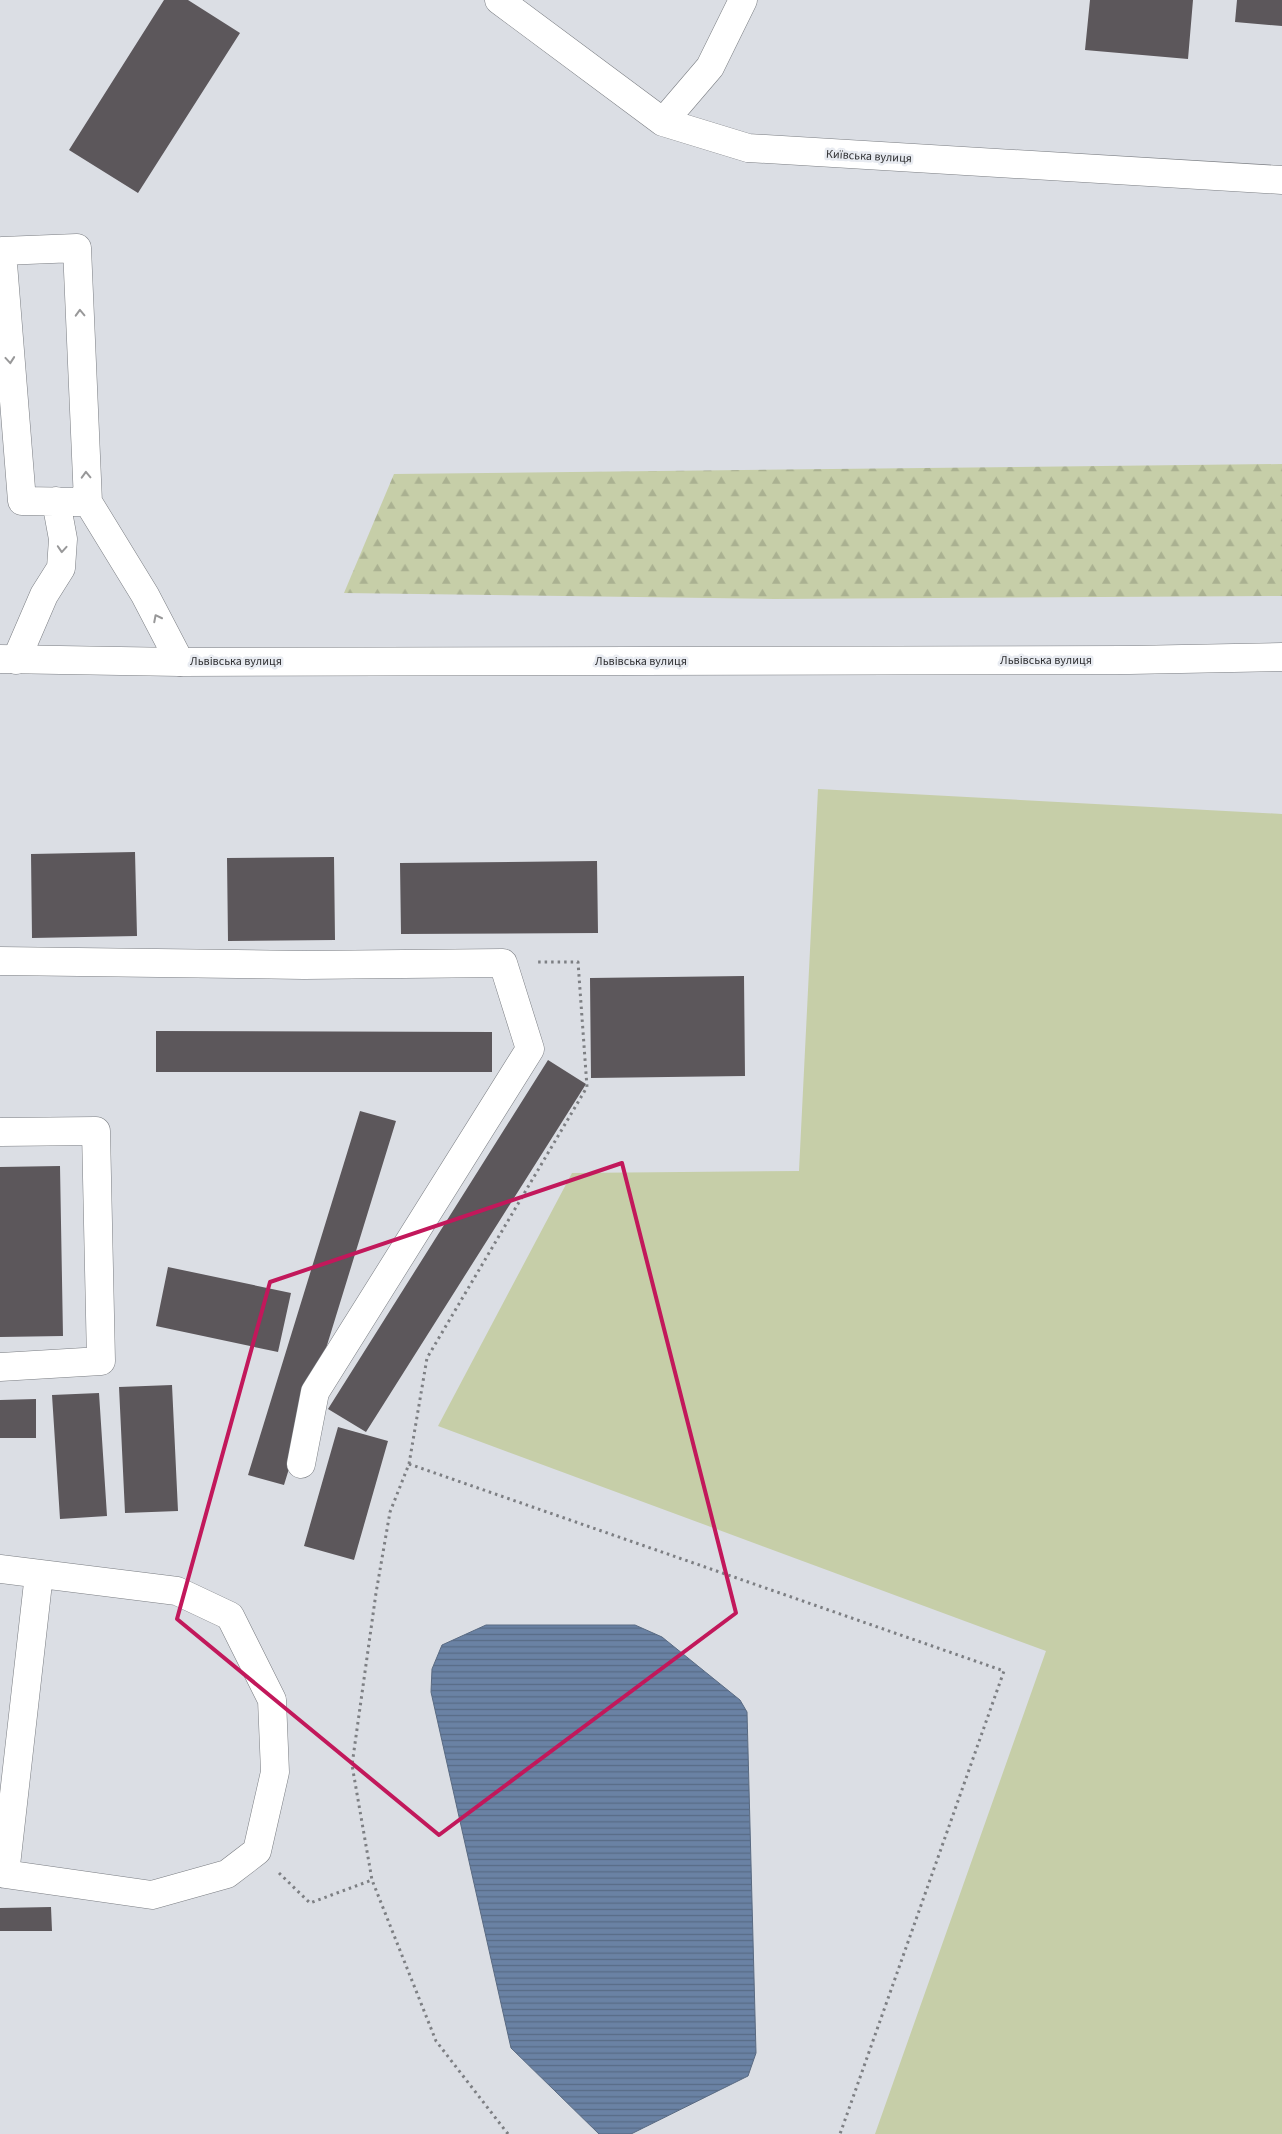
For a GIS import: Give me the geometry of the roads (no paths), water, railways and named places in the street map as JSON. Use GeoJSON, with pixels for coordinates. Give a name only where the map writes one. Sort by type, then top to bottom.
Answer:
{"type":"FeatureCollection","features":[{"type":"Feature","properties":{"kind":"main road","name":"Київська вулиця"},"geometry":{"type":"LineString","coordinates":[[499,0],[664,122],[748,148],[1282,180]]}},
{"type":"Feature","properties":{"kind":"main road"},"geometry":{"type":"LineString","coordinates":[[664,122],[710,67],[743,0]]}},
{"type":"Feature","properties":{"kind":"main road"},"geometry":{"type":"LineString","coordinates":[[88,502],[22,501],[1,251],[77,248],[88,502],[145,595],[180,662]]}},
{"type":"Feature","properties":{"kind":"main road"},"geometry":{"type":"LineString","coordinates":[[8,660],[61,568],[63,539],[56,501]]}},
{"type":"Feature","properties":{"kind":"main road","name":"Львівська вулиця"},"geometry":{"type":"LineString","coordinates":[[8,660],[180,662],[1130,660],[1282,657]]}},
{"type":"Feature","properties":{"kind":"main road"},"geometry":{"type":"LineString","coordinates":[[0,961],[304,965],[503,963],[530,1049],[315,1392],[301,1464]]}},
{"type":"Feature","properties":{"kind":"main road"},"geometry":{"type":"LineString","coordinates":[[0,1132],[96,1131],[101,1362],[0,1368]]}},
{"type":"Feature","properties":{"kind":"main road"},"geometry":{"type":"LineString","coordinates":[[0,1569],[177,1591],[230,1616],[272,1700],[275,1772],[257,1851],[227,1874],[152,1895],[5,1874],[39,1574]]}},
{"type":"Feature","properties":{"kind":"water"},"geometry":{"type":"Polygon","coordinates":[[[486,1625],[635,1625],[662,1637],[740,1700],[747,1712],[756,2053],[748,2076],[631,2134],[599,2134],[511,2048],[431,1692],[432,1669],[442,1645],[486,1625]]]}}]}
